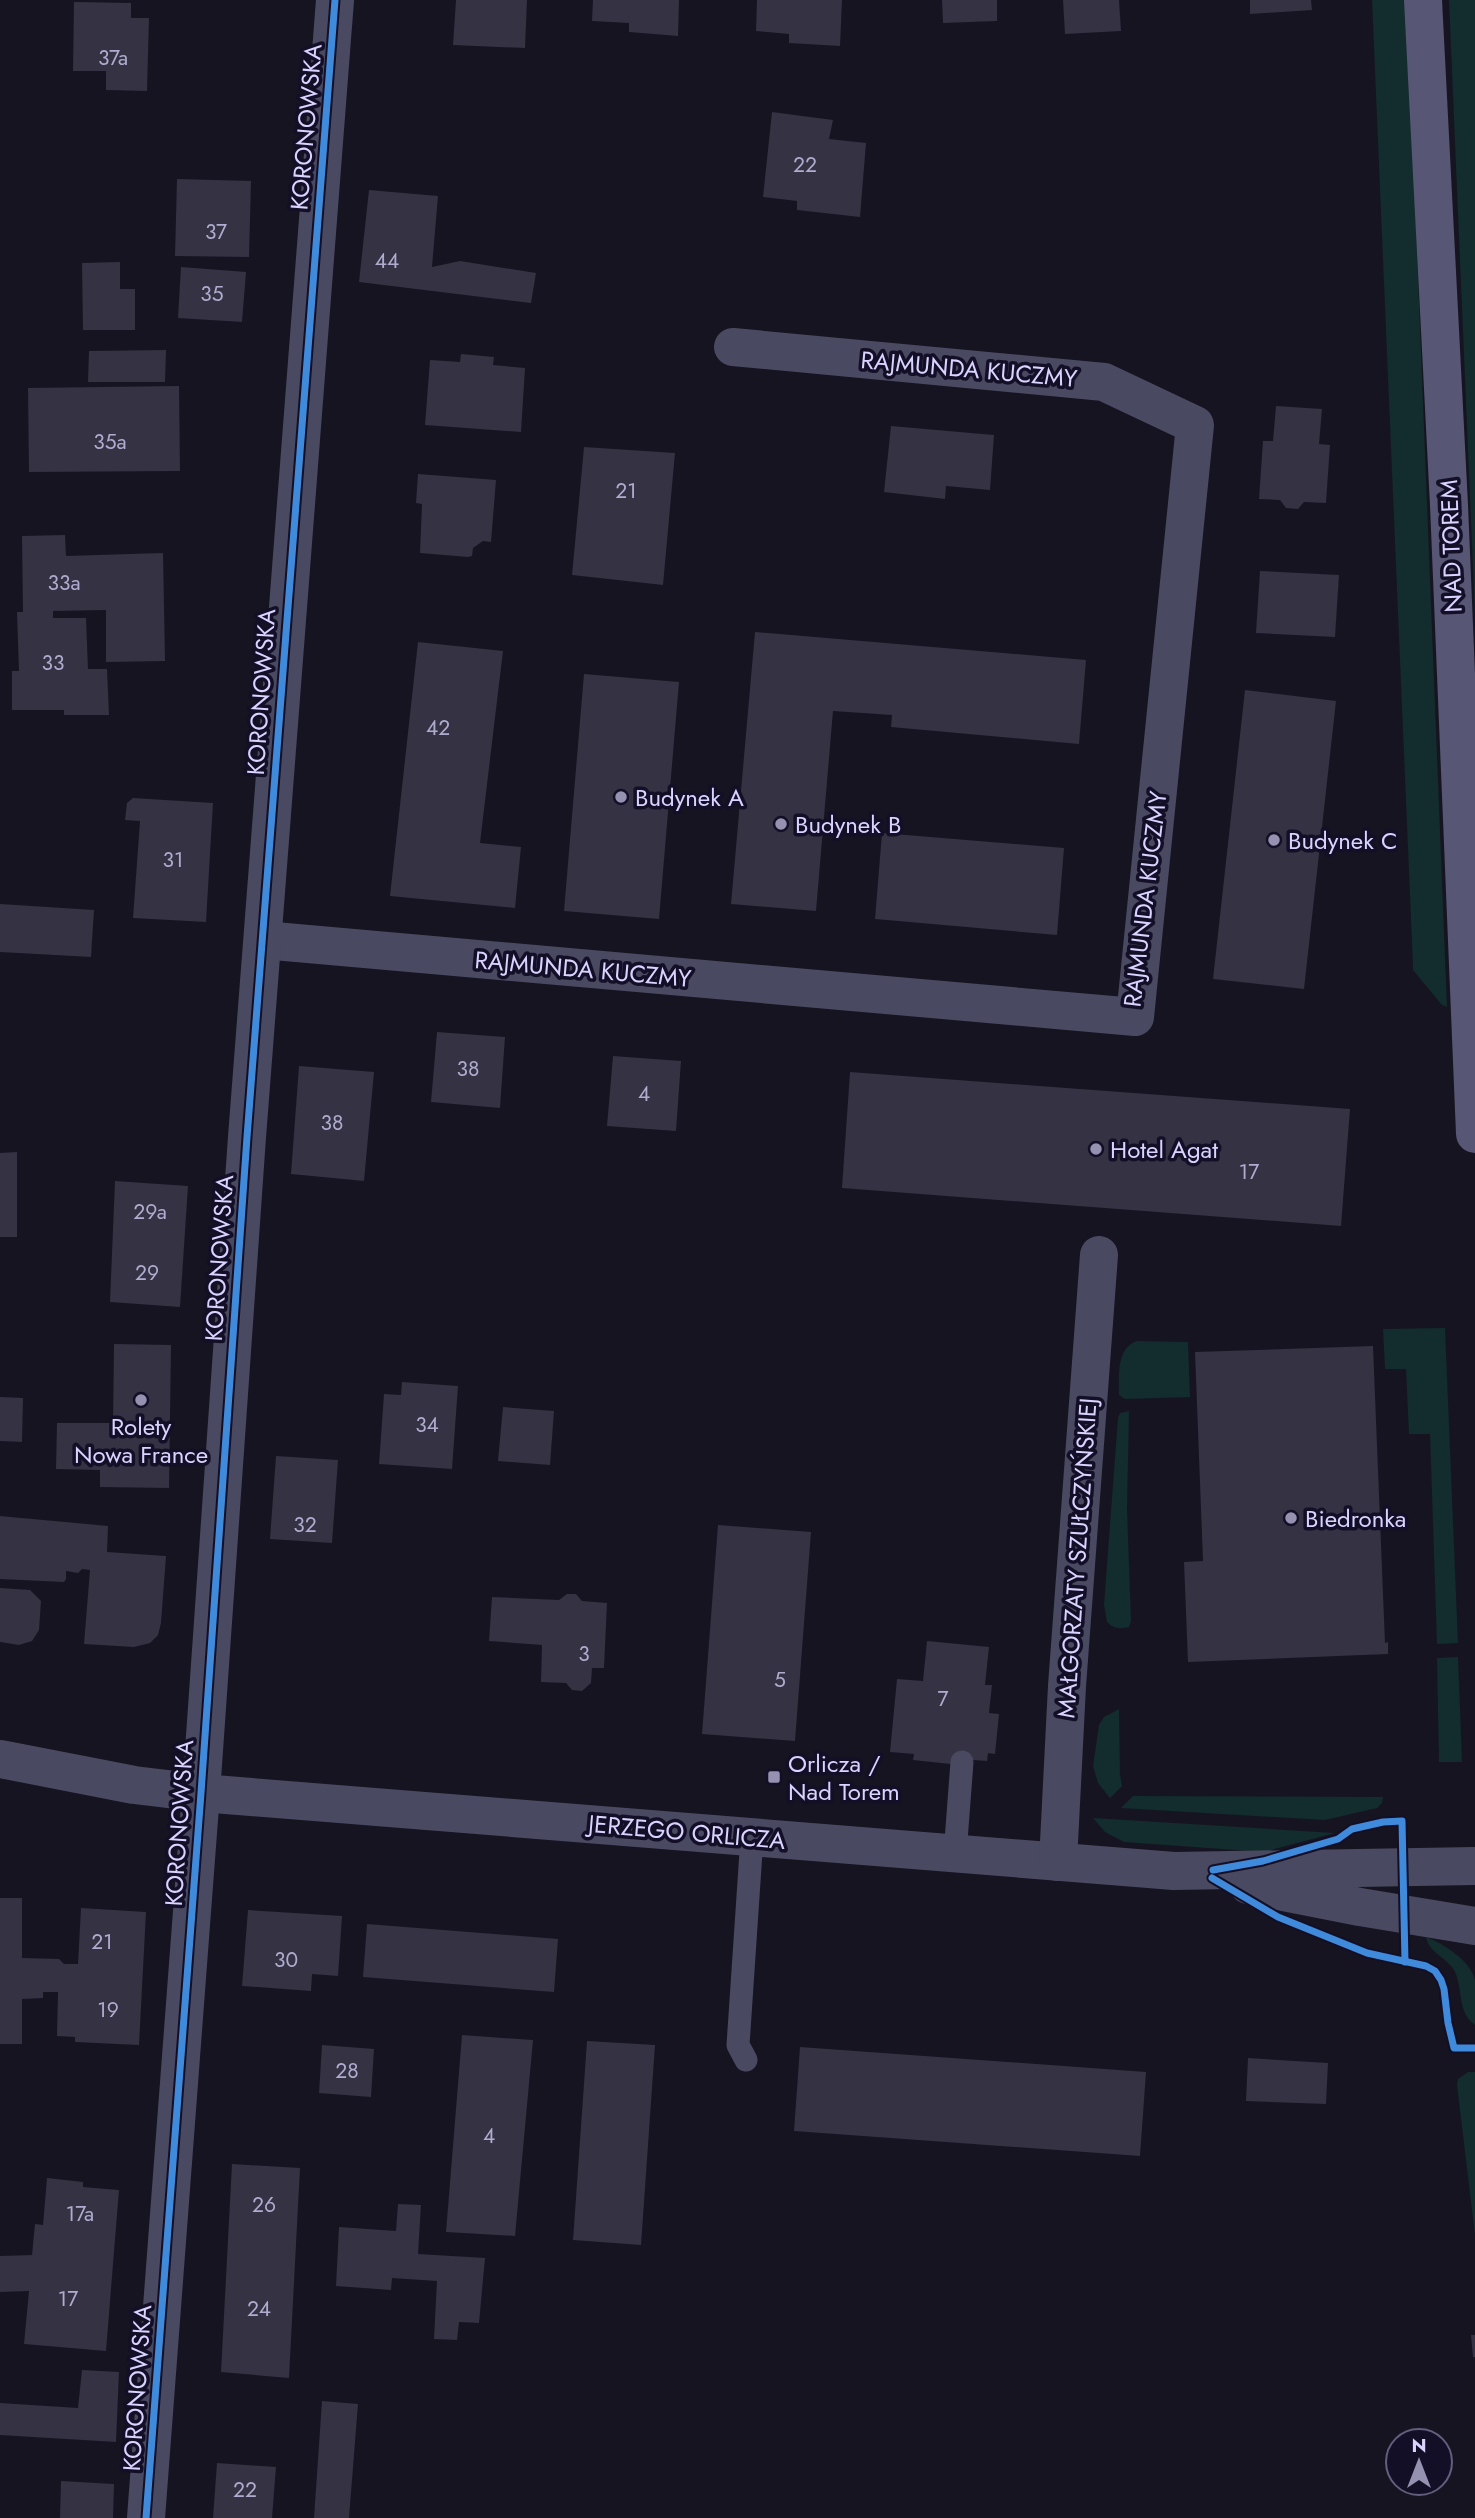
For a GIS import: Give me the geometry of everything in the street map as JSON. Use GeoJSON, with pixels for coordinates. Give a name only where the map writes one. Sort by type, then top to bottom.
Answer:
{"type":"FeatureCollection","features":[{"type":"Feature","properties":{"kind":"main road","name":"NAD TOREM"},"geometry":{"type":"LineString","coordinates":[[1423,0],[1449,505],[1475,1134]]}},
{"type":"Feature","properties":{"kind":"street","name":"KORONOWSKA"},"geometry":{"type":"LineString","coordinates":[[146,2518],[335,0]]}},
{"type":"Feature","properties":{"kind":"street","name":"RAJMUNDA KUCZMY"},"geometry":{"type":"LineString","coordinates":[[263,940],[1135,1017],[1195,425],[1104,382],[733,347]]}},
{"type":"Feature","properties":{"kind":"street","name":"MAŁGORZATY SZUŁCZYŃSKIEJ"},"geometry":{"type":"LineString","coordinates":[[1058,1862],[1067,1686],[1099,1255]]}},
{"type":"Feature","properties":{"kind":"street","name":"JERZEGO ORLICZA"},"geometry":{"type":"LineString","coordinates":[[0,1759],[134,1785],[201,1793],[1174,1871],[1475,1866]]}},
{"type":"Feature","properties":{"kind":"street","name":"JERZEGO ORLICZA"},"geometry":{"type":"LineString","coordinates":[[1174,1871],[1347,1905],[1475,1926]]}},
{"type":"Feature","properties":{"kind":"lane"},"geometry":{"type":"LineString","coordinates":[[956,1854],[962,1762]]}},
{"type":"Feature","properties":{"kind":"lane"},"geometry":{"type":"LineString","coordinates":[[746,2060],[738,2045],[752,1837]]}},
{"type":"Feature","properties":{"kind":"green space"},"geometry":{"type":"Polygon","coordinates":[[[1372,0],[1407,0],[1447,1007],[1442,1005],[1413,970],[1372,0]]]}},
{"type":"Feature","properties":{"kind":"green space"},"geometry":{"type":"Polygon","coordinates":[[[1449,0],[1475,0],[1475,615],[1449,0]]]}},
{"type":"Feature","properties":{"kind":"green space"},"geometry":{"type":"Polygon","coordinates":[[[1445,1328],[1458,1643],[1437,1644],[1430,1434],[1409,1434],[1406,1369],[1385,1369],[1383,1329],[1445,1328]]]}},
{"type":"Feature","properties":{"kind":"green space"},"geometry":{"type":"Polygon","coordinates":[[[1137,1341],[1188,1342],[1190,1397],[1125,1399],[1119,1395],[1122,1356],[1130,1345],[1137,1341]]]}},
{"type":"Feature","properties":{"kind":"green space"},"geometry":{"type":"Polygon","coordinates":[[[1129,1411],[1127,1508],[1131,1621],[1129,1627],[1120,1628],[1107,1622],[1104,1605],[1118,1418],[1120,1413],[1129,1411]]]}},
{"type":"Feature","properties":{"kind":"green space"},"geometry":{"type":"Polygon","coordinates":[[[1458,1657],[1462,1762],[1439,1762],[1437,1658],[1458,1657]]]}},
{"type":"Feature","properties":{"kind":"green space"},"geometry":{"type":"Polygon","coordinates":[[[1119,1709],[1122,1786],[1110,1798],[1098,1783],[1093,1766],[1099,1725],[1104,1717],[1119,1709]]]}},
{"type":"Feature","properties":{"kind":"green space"},"geometry":{"type":"Polygon","coordinates":[[[1133,1796],[1383,1797],[1377,1808],[1325,1820],[1121,1808],[1133,1796]]]}},
{"type":"Feature","properties":{"kind":"green space"},"geometry":{"type":"Polygon","coordinates":[[[1093,1818],[1335,1833],[1263,1852],[1124,1842],[1105,1832],[1093,1818]]]}},
{"type":"Feature","properties":{"kind":"green space"},"geometry":{"type":"Polygon","coordinates":[[[1426,1937],[1462,1959],[1472,1973],[1475,1980],[1475,2025],[1465,2013],[1454,1970],[1434,1951],[1426,1937]]]}},
{"type":"Feature","properties":{"kind":"green space"},"geometry":{"type":"Polygon","coordinates":[[[1468,2072],[1475,2072],[1475,2235],[1457,2085],[1458,2079],[1468,2072]]]}},
{"type":"Feature","properties":{"kind":"building"},"geometry":{"type":"Polygon","coordinates":[[[456,0],[527,0],[525,48],[453,45],[456,0]]]}},
{"type":"Feature","properties":{"kind":"building"},"geometry":{"type":"Polygon","coordinates":[[[593,0],[679,0],[678,36],[629,32],[629,23],[592,21],[593,0]]]}},
{"type":"Feature","properties":{"kind":"building"},"geometry":{"type":"Polygon","coordinates":[[[757,0],[842,0],[840,46],[789,43],[789,34],[756,31],[757,0]]]}},
{"type":"Feature","properties":{"kind":"building"},"geometry":{"type":"Polygon","coordinates":[[[942,0],[997,0],[997,21],[943,23],[942,0]]]}},
{"type":"Feature","properties":{"kind":"building"},"geometry":{"type":"Polygon","coordinates":[[[1063,0],[1119,0],[1121,31],[1065,34],[1063,0]]]}},
{"type":"Feature","properties":{"kind":"building"},"geometry":{"type":"Polygon","coordinates":[[[1250,0],[1311,0],[1312,10],[1250,14],[1250,0]]]}},
{"type":"Feature","properties":{"kind":"building"},"geometry":{"type":"Polygon","coordinates":[[[74,2],[131,3],[131,18],[149,18],[147,91],[106,90],[106,71],[73,71],[74,2]]]}},
{"type":"Feature","properties":{"kind":"building"},"geometry":{"type":"Polygon","coordinates":[[[772,112],[833,120],[829,139],[866,143],[860,217],[797,210],[797,201],[763,197],[772,112]]]}},
{"type":"Feature","properties":{"kind":"building"},"geometry":{"type":"Polygon","coordinates":[[[177,179],[251,181],[249,257],[175,256],[177,179]]]}},
{"type":"Feature","properties":{"kind":"building"},"geometry":{"type":"Polygon","coordinates":[[[369,190],[438,196],[432,267],[460,261],[536,273],[531,303],[359,282],[369,190]]]}},
{"type":"Feature","properties":{"kind":"building"},"geometry":{"type":"Polygon","coordinates":[[[120,262],[120,289],[135,289],[135,330],[83,330],[82,263],[120,262]]]}},
{"type":"Feature","properties":{"kind":"building"},"geometry":{"type":"Polygon","coordinates":[[[181,267],[246,272],[242,322],[178,318],[181,267]]]}},
{"type":"Feature","properties":{"kind":"building"},"geometry":{"type":"Polygon","coordinates":[[[166,350],[165,382],[88,382],[89,351],[166,350]]]}},
{"type":"Feature","properties":{"kind":"building"},"geometry":{"type":"Polygon","coordinates":[[[461,354],[494,357],[493,365],[525,368],[521,432],[425,425],[430,360],[460,362],[461,354]]]}},
{"type":"Feature","properties":{"kind":"building"},"geometry":{"type":"Polygon","coordinates":[[[179,386],[180,471],[29,472],[28,388],[179,386]]]}},
{"type":"Feature","properties":{"kind":"building"},"geometry":{"type":"Polygon","coordinates":[[[1276,406],[1322,409],[1319,444],[1330,445],[1326,503],[1304,502],[1298,509],[1286,508],[1280,500],[1259,499],[1263,441],[1273,441],[1276,406]]]}},
{"type":"Feature","properties":{"kind":"building"},"geometry":{"type":"Polygon","coordinates":[[[891,426],[994,435],[990,490],[946,486],[945,499],[884,492],[891,426]]]}},
{"type":"Feature","properties":{"kind":"building"},"geometry":{"type":"Polygon","coordinates":[[[584,447],[675,453],[663,585],[572,575],[584,447]]]}},
{"type":"Feature","properties":{"kind":"building"},"geometry":{"type":"Polygon","coordinates":[[[418,474],[496,480],[491,542],[483,541],[473,548],[472,556],[468,557],[420,553],[422,504],[416,503],[418,474]]]}},
{"type":"Feature","properties":{"kind":"building"},"geometry":{"type":"Polygon","coordinates":[[[65,535],[66,556],[163,553],[165,661],[106,662],[106,610],[53,611],[53,618],[86,618],[88,669],[107,669],[109,715],[64,715],[64,710],[12,710],[12,671],[19,671],[17,612],[23,612],[22,536],[65,535]]]}},
{"type":"Feature","properties":{"kind":"building"},"geometry":{"type":"Polygon","coordinates":[[[1260,571],[1339,575],[1335,637],[1256,633],[1260,571]]]}},
{"type":"Feature","properties":{"kind":"building","name":"Budynek B"},"geometry":{"type":"Polygon","coordinates":[[[755,632],[1086,660],[1079,744],[891,727],[892,715],[833,711],[816,911],[731,904],[755,632]]]}},
{"type":"Feature","properties":{"kind":"building"},"geometry":{"type":"Polygon","coordinates":[[[418,642],[503,651],[480,843],[521,847],[515,908],[390,896],[418,642]]]}},
{"type":"Feature","properties":{"kind":"building","name":"Budynek A"},"geometry":{"type":"Polygon","coordinates":[[[584,674],[679,682],[659,919],[564,911],[584,674]]]}},
{"type":"Feature","properties":{"kind":"building","name":"Budynek C"},"geometry":{"type":"Polygon","coordinates":[[[1245,690],[1336,701],[1304,989],[1213,979],[1245,690]]]}},
{"type":"Feature","properties":{"kind":"building"},"geometry":{"type":"Polygon","coordinates":[[[133,798],[213,803],[206,922],[133,918],[140,821],[125,820],[127,803],[133,798]]]}},
{"type":"Feature","properties":{"kind":"building"},"geometry":{"type":"Polygon","coordinates":[[[882,833],[1064,848],[1057,935],[875,919],[882,833]]]}},
{"type":"Feature","properties":{"kind":"building"},"geometry":{"type":"Polygon","coordinates":[[[0,904],[94,910],[91,957],[0,952],[0,904]]]}},
{"type":"Feature","properties":{"kind":"building"},"geometry":{"type":"Polygon","coordinates":[[[437,1032],[505,1037],[500,1108],[431,1102],[437,1032]]]}},
{"type":"Feature","properties":{"kind":"building"},"geometry":{"type":"Polygon","coordinates":[[[613,1056],[681,1061],[676,1131],[607,1126],[613,1056]]]}},
{"type":"Feature","properties":{"kind":"building"},"geometry":{"type":"Polygon","coordinates":[[[299,1066],[374,1072],[364,1181],[291,1174],[299,1066]]]}},
{"type":"Feature","properties":{"kind":"building","name":"Hotel Agat"},"geometry":{"type":"Polygon","coordinates":[[[850,1072],[1350,1109],[1341,1226],[842,1188],[850,1072]]]}},
{"type":"Feature","properties":{"kind":"building"},"geometry":{"type":"Polygon","coordinates":[[[17,1152],[17,1237],[0,1237],[0,1153],[17,1152]]]}},
{"type":"Feature","properties":{"kind":"building"},"geometry":{"type":"Polygon","coordinates":[[[115,1181],[188,1186],[180,1307],[110,1302],[115,1181]]]}},
{"type":"Feature","properties":{"kind":"building"},"geometry":{"type":"Polygon","coordinates":[[[114,1344],[171,1345],[169,1488],[100,1487],[100,1470],[56,1469],[57,1423],[113,1423],[114,1344]]]}},
{"type":"Feature","properties":{"kind":"building","name":"Biedronka"},"geometry":{"type":"Polygon","coordinates":[[[1373,1346],[1385,1643],[1388,1642],[1388,1654],[1188,1662],[1184,1562],[1203,1561],[1195,1352],[1373,1346]]]}},
{"type":"Feature","properties":{"kind":"building"},"geometry":{"type":"Polygon","coordinates":[[[402,1382],[458,1386],[452,1469],[379,1464],[384,1394],[401,1395],[402,1382]]]}},
{"type":"Feature","properties":{"kind":"building"},"geometry":{"type":"Polygon","coordinates":[[[0,1397],[23,1398],[22,1442],[0,1441],[0,1397]]]}},
{"type":"Feature","properties":{"kind":"building"},"geometry":{"type":"Polygon","coordinates":[[[503,1407],[554,1411],[550,1465],[498,1461],[503,1407]]]}},
{"type":"Feature","properties":{"kind":"building"},"geometry":{"type":"Polygon","coordinates":[[[276,1456],[338,1460],[332,1543],[270,1539],[276,1456]]]}},
{"type":"Feature","properties":{"kind":"building"},"geometry":{"type":"Polygon","coordinates":[[[0,1516],[108,1526],[107,1552],[166,1556],[158,1635],[150,1643],[134,1647],[84,1644],[90,1570],[82,1569],[78,1573],[66,1571],[64,1582],[0,1579],[0,1516]]]}},
{"type":"Feature","properties":{"kind":"building"},"geometry":{"type":"Polygon","coordinates":[[[718,1525],[811,1532],[795,1741],[702,1734],[718,1525]]]}},
{"type":"Feature","properties":{"kind":"building"},"geometry":{"type":"Polygon","coordinates":[[[0,1588],[30,1590],[41,1601],[39,1630],[32,1641],[19,1645],[0,1642],[0,1588]]]}},
{"type":"Feature","properties":{"kind":"building"},"geometry":{"type":"Polygon","coordinates":[[[567,1594],[576,1594],[582,1601],[607,1603],[604,1668],[592,1668],[591,1683],[582,1691],[572,1690],[566,1683],[541,1682],[542,1645],[489,1641],[492,1597],[559,1600],[567,1594]]]}},
{"type":"Feature","properties":{"kind":"building"},"geometry":{"type":"Polygon","coordinates":[[[927,1641],[989,1647],[985,1685],[992,1685],[989,1713],[999,1714],[995,1754],[988,1753],[987,1761],[960,1759],[960,1765],[913,1760],[914,1754],[890,1752],[897,1679],[923,1681],[927,1641]]]}},
{"type":"Feature","properties":{"kind":"building"},"geometry":{"type":"Polygon","coordinates":[[[0,1898],[22,1898],[22,1958],[59,1959],[64,1964],[78,1964],[81,1908],[146,1912],[139,2045],[75,2042],[75,2037],[57,2036],[58,1992],[43,1992],[43,1998],[22,1999],[22,2044],[0,2044],[0,1898]]]}},
{"type":"Feature","properties":{"kind":"building"},"geometry":{"type":"Polygon","coordinates":[[[248,1910],[342,1916],[338,1976],[312,1974],[311,1991],[242,1986],[248,1910]]]}},
{"type":"Feature","properties":{"kind":"building"},"geometry":{"type":"Polygon","coordinates":[[[367,1924],[558,1939],[554,1992],[363,1977],[367,1924]]]}},
{"type":"Feature","properties":{"kind":"building"},"geometry":{"type":"Polygon","coordinates":[[[462,2035],[533,2040],[515,2236],[446,2232],[462,2035]]]}},
{"type":"Feature","properties":{"kind":"building"},"geometry":{"type":"Polygon","coordinates":[[[587,2041],[655,2045],[641,2245],[573,2240],[587,2041]]]}},
{"type":"Feature","properties":{"kind":"building"},"geometry":{"type":"Polygon","coordinates":[[[322,2045],[374,2049],[371,2097],[319,2093],[322,2045]]]}},
{"type":"Feature","properties":{"kind":"building"},"geometry":{"type":"Polygon","coordinates":[[[800,2047],[1146,2072],[1140,2156],[794,2131],[800,2047]]]}},
{"type":"Feature","properties":{"kind":"building"},"geometry":{"type":"Polygon","coordinates":[[[1248,2058],[1328,2063],[1326,2104],[1246,2101],[1248,2058]]]}},
{"type":"Feature","properties":{"kind":"building"},"geometry":{"type":"Polygon","coordinates":[[[232,2164],[300,2168],[289,2378],[221,2372],[232,2164]]]}},
{"type":"Feature","properties":{"kind":"building"},"geometry":{"type":"Polygon","coordinates":[[[47,2178],[83,2182],[83,2187],[119,2190],[106,2351],[24,2344],[29,2291],[0,2292],[0,2256],[32,2255],[35,2224],[43,2225],[47,2178]]]}},
{"type":"Feature","properties":{"kind":"building"},"geometry":{"type":"Polygon","coordinates":[[[398,2204],[421,2205],[418,2254],[485,2258],[479,2323],[459,2322],[457,2340],[434,2339],[437,2281],[392,2278],[391,2290],[336,2286],[339,2227],[396,2231],[398,2204]]]}},
{"type":"Feature","properties":{"kind":"building"},"geometry":{"type":"Polygon","coordinates":[[[1471,2335],[1475,2335],[1475,2357],[1473,2357],[1471,2335]]]}},
{"type":"Feature","properties":{"kind":"building"},"geometry":{"type":"Polygon","coordinates":[[[82,2370],[119,2372],[116,2442],[0,2435],[0,2403],[78,2408],[82,2370]]]}},
{"type":"Feature","properties":{"kind":"building"},"geometry":{"type":"Polygon","coordinates":[[[322,2401],[358,2404],[349,2518],[314,2518],[322,2401]]]}},
{"type":"Feature","properties":{"kind":"building"},"geometry":{"type":"Polygon","coordinates":[[[217,2463],[276,2467],[272,2518],[213,2518],[217,2463]]]}},
{"type":"Feature","properties":{"kind":"building"},"geometry":{"type":"Polygon","coordinates":[[[61,2481],[114,2484],[113,2518],[60,2518],[61,2481]]]}},
{"type":"Feature","properties":{"kind":"cycle path"},"geometry":{"type":"LineString","coordinates":[[146,2518],[247,1137],[335,0]]}},
{"type":"Feature","properties":{"kind":"cycle path"},"geometry":{"type":"LineString","coordinates":[[1213,1870],[1263,1861],[1338,1839],[1352,1829],[1402,1821],[1405,1962]]}},
{"type":"Feature","properties":{"kind":"cycle path"},"geometry":{"type":"LineString","coordinates":[[1212,1878],[1278,1917],[1367,1953],[1426,1966],[1435,1971],[1444,1989],[1454,2048],[1475,2048]]}},
{"type":"Feature","properties":{"kind":"place","name":"Budynek A"},"geometry":{"type":"Point","coordinates":[621,797]}},
{"type":"Feature","properties":{"kind":"place","name":"Budynek B"},"geometry":{"type":"Point","coordinates":[781,824]}},
{"type":"Feature","properties":{"kind":"place","name":"Budynek C"},"geometry":{"type":"Point","coordinates":[1274,840]}},
{"type":"Feature","properties":{"kind":"place","name":"Hotel Agat"},"geometry":{"type":"Point","coordinates":[1096,1149]}},
{"type":"Feature","properties":{"kind":"place","name":"Rolety Nowa France"},"geometry":{"type":"Point","coordinates":[141,1400]}},
{"type":"Feature","properties":{"kind":"place","name":"Biedronka"},"geometry":{"type":"Point","coordinates":[1291,1518]}},
{"type":"Feature","properties":{"kind":"place","name":"Orlicza / Nad Torem"},"geometry":{"type":"Point","coordinates":[774,1777]}}]}
